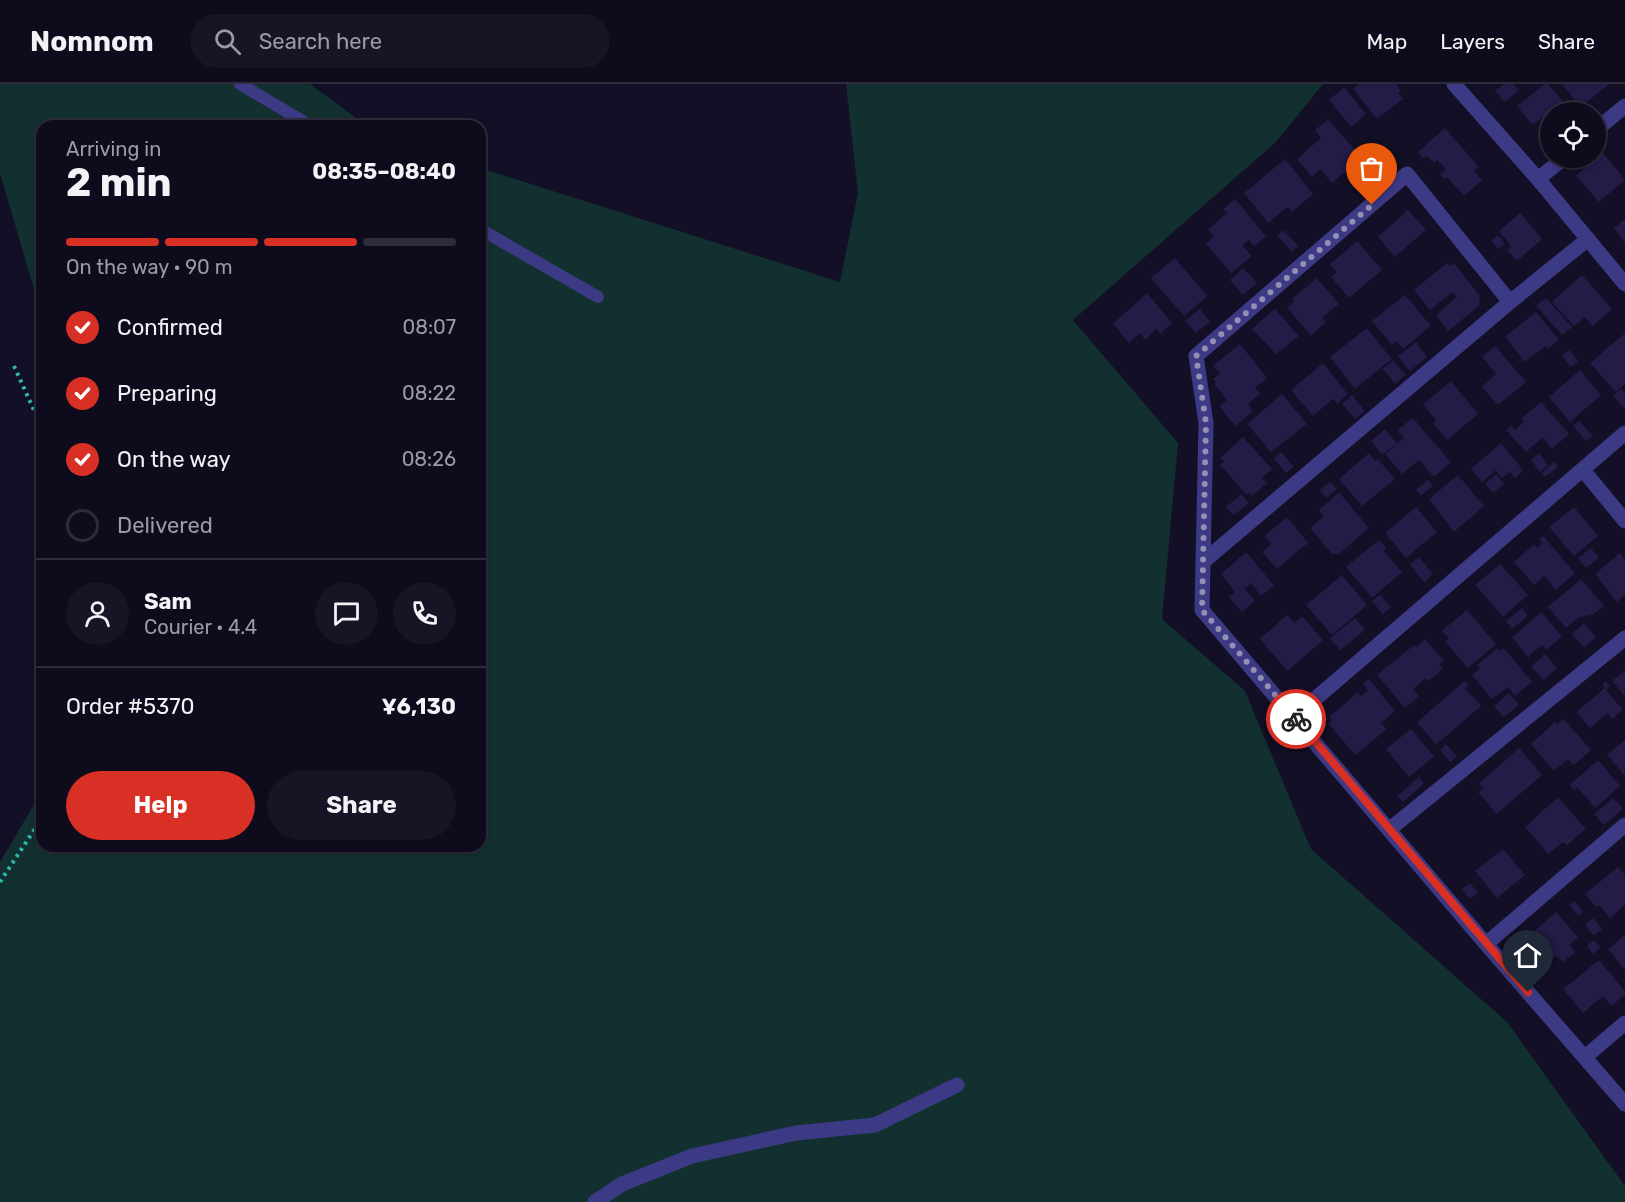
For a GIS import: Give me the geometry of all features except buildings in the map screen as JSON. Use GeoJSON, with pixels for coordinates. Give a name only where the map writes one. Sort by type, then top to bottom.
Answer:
{"type":"FeatureCollection","features":[{"type":"Feature","properties":{"kind":"street"},"geometry":{"type":"LineString","coordinates":[[1454,84],[1538,179],[1625,284]]}},
{"type":"Feature","properties":{"kind":"street"},"geometry":{"type":"LineString","coordinates":[[1606,122],[1625,106]]}},
{"type":"Feature","properties":{"kind":"street"},"geometry":{"type":"LineString","coordinates":[[1538,179],[1552,168]]}},
{"type":"Feature","properties":{"kind":"street"},"geometry":{"type":"LineString","coordinates":[[1510,302],[1407,174],[1196,356],[1206,423],[1202,610],[1625,1104]]}},
{"type":"Feature","properties":{"kind":"street"},"geometry":{"type":"LineString","coordinates":[[1204,561],[1510,302],[1588,239]]}},
{"type":"Feature","properties":{"kind":"street"},"geometry":{"type":"LineString","coordinates":[[1294,717],[1625,433]]}},
{"type":"Feature","properties":{"kind":"street"},"geometry":{"type":"LineString","coordinates":[[1583,470],[1625,521]]}},
{"type":"Feature","properties":{"kind":"street"},"geometry":{"type":"LineString","coordinates":[[1390,830],[1625,638]]}},
{"type":"Feature","properties":{"kind":"street"},"geometry":{"type":"LineString","coordinates":[[1486,944],[1625,825]]}},
{"type":"Feature","properties":{"kind":"street"},"geometry":{"type":"LineString","coordinates":[[1585,1057],[1625,1023]]}},
{"type":"Feature","properties":{"kind":"street"},"geometry":{"type":"LineString","coordinates":[[595,1202],[622,1184],[692,1156],[796,1133],[875,1125],[957,1085]]}},
{"type":"Feature","properties":{"kind":"lane"},"geometry":{"type":"LineString","coordinates":[[240,84],[301,120]]}},
{"type":"Feature","properties":{"kind":"lane"},"geometry":{"type":"LineString","coordinates":[[486,233],[598,297]]}},
{"type":"Feature","properties":{"kind":"path"},"geometry":{"type":"LineString","coordinates":[[14,366],[36,415]]}},
{"type":"Feature","properties":{"kind":"path"},"geometry":{"type":"LineString","coordinates":[[0,882],[36,827]]}},
{"type":"Feature","properties":{"kind":"green space"},"geometry":{"type":"Polygon","coordinates":[[[0,84],[310,84],[359,120],[36,120],[36,296],[0,173],[0,84]]]}},
{"type":"Feature","properties":{"kind":"green space"},"geometry":{"type":"Polygon","coordinates":[[[846,84],[1323,84],[1276,142],[1073,320],[1178,443],[1162,619],[1245,691],[1311,849],[1507,1022],[1625,1186],[1625,1202],[0,1202],[0,862],[36,801],[36,852],[486,852],[486,170],[840,282],[858,193],[846,84]]]}},
{"type":"Feature","properties":{"kind":"way so far"},"geometry":{"type":"LineString","coordinates":[[1296,719],[1202,610],[1206,423],[1196,356],[1372,205]]}},
{"type":"Feature","properties":{"kind":"route"},"geometry":{"type":"LineString","coordinates":[[1296,719],[1528,992]]}}]}
